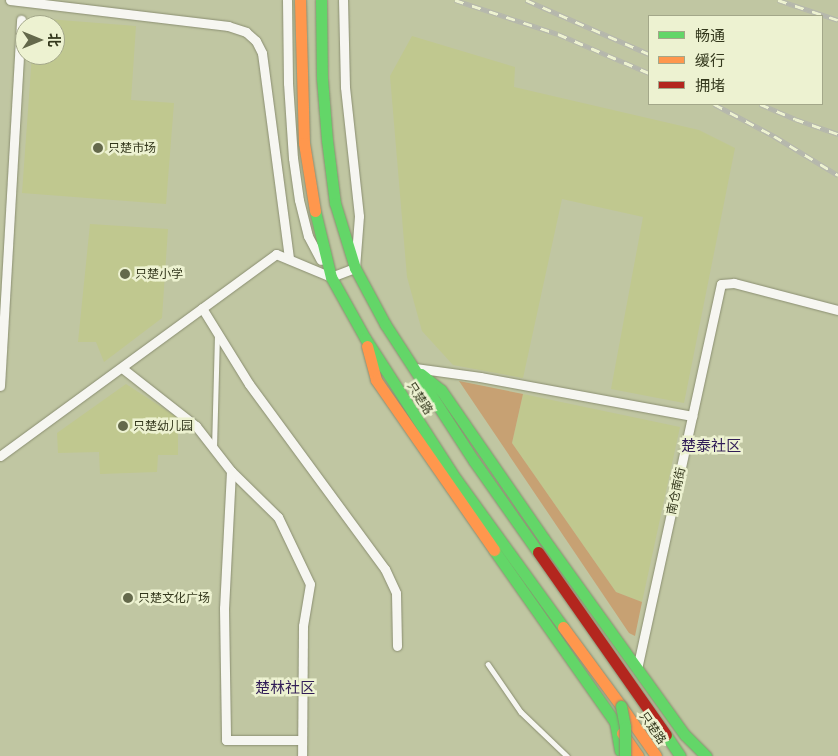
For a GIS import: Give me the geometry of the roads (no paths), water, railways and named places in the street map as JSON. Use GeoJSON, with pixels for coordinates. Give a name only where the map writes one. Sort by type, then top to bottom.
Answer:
{"type":"FeatureCollection","features":[{"type":"Feature","properties":{"kind":"main road","name":"只楚路"},"geometry":{"type":"LineString","coordinates":[[300,0],[304,143],[313,204],[331,277],[365,338],[456,479],[537,588],[656,756]]}},
{"type":"Feature","properties":{"kind":"main road","name":"只楚路"},"geometry":{"type":"LineString","coordinates":[[321,0],[322,78],[329,158],[335,203],[355,268],[385,324],[412,367],[680,756]]}},
{"type":"Feature","properties":{"kind":"main road"},"geometry":{"type":"LineString","coordinates":[[365,338],[376,380],[638,756]]}},
{"type":"Feature","properties":{"kind":"main road"},"geometry":{"type":"LineString","coordinates":[[412,367],[441,390],[544,539],[700,756]]}},
{"type":"Feature","properties":{"kind":"main road"},"geometry":{"type":"LineString","coordinates":[[621,706],[626,727],[625,756]]}},
{"type":"Feature","properties":{"kind":"main road"},"geometry":{"type":"LineString","coordinates":[[615,722],[619,736],[620,756]]}},
{"type":"Feature","properties":{"kind":"main road"},"geometry":{"type":"LineString","coordinates":[[666,735],[686,756]]}},
{"type":"Feature","properties":{"kind":"main road"},"geometry":{"type":"LineString","coordinates":[[685,735],[706,756]]}},
{"type":"Feature","properties":{"kind":"street"},"geometry":{"type":"LineString","coordinates":[[10,0],[228,26],[246,32],[256,41],[262,53],[289,260]]}},
{"type":"Feature","properties":{"kind":"street"},"geometry":{"type":"LineString","coordinates":[[287,0],[290,102],[299,200],[308,236],[331,277]]}},
{"type":"Feature","properties":{"kind":"street"},"geometry":{"type":"LineString","coordinates":[[0,456],[276,254],[331,277],[355,268],[359,216],[345,87],[343,0]]}},
{"type":"Feature","properties":{"kind":"street"},"geometry":{"type":"LineString","coordinates":[[0,386],[18,65]]}},
{"type":"Feature","properties":{"kind":"street","name":"南仓南街"},"geometry":{"type":"LineString","coordinates":[[637,669],[721,284],[734,283],[838,310]]}},
{"type":"Feature","properties":{"kind":"street"},"geometry":{"type":"LineString","coordinates":[[202,308],[249,384],[385,569],[396,593],[397,646]]}},
{"type":"Feature","properties":{"kind":"street"},"geometry":{"type":"LineString","coordinates":[[412,367],[692,416]]}},
{"type":"Feature","properties":{"kind":"street"},"geometry":{"type":"LineString","coordinates":[[122,368],[196,426],[231,471],[278,517],[310,584],[303,626],[302,756]]}},
{"type":"Feature","properties":{"kind":"street"},"geometry":{"type":"LineString","coordinates":[[231,471],[224,608],[226,740],[302,740]]}},
{"type":"Feature","properties":{"kind":"lane"},"geometry":{"type":"LineString","coordinates":[[214,449],[218,333]]}},
{"type":"Feature","properties":{"kind":"lane"},"geometry":{"type":"LineString","coordinates":[[488,664],[521,712],[567,756]]}},
{"type":"Feature","properties":{"kind":"railway"},"geometry":{"type":"LineString","coordinates":[[455,0],[558,34],[648,73]]}},
{"type":"Feature","properties":{"kind":"railway"},"geometry":{"type":"LineString","coordinates":[[526,0],[648,54]]}},
{"type":"Feature","properties":{"kind":"railway"},"geometry":{"type":"LineString","coordinates":[[778,0],[838,20]]}},
{"type":"Feature","properties":{"kind":"railway"},"geometry":{"type":"LineString","coordinates":[[716,105],[774,136],[838,175]]}},
{"type":"Feature","properties":{"kind":"railway"},"geometry":{"type":"LineString","coordinates":[[762,105],[838,134]]}},
{"type":"Feature","properties":{"kind":"place","name":"只楚市场"},"geometry":{"type":"Point","coordinates":[98,148]}},
{"type":"Feature","properties":{"kind":"place","name":"只楚小学"},"geometry":{"type":"Point","coordinates":[125,274]}},
{"type":"Feature","properties":{"kind":"place","name":"只楚幼儿园"},"geometry":{"type":"Point","coordinates":[123,426]}},
{"type":"Feature","properties":{"kind":"place","name":"只楚文化广场"},"geometry":{"type":"Point","coordinates":[128,598]}},
{"type":"Feature","properties":{"kind":"district","name":"楚泰社区"},"geometry":{"type":"Point","coordinates":[711,446]}},
{"type":"Feature","properties":{"kind":"district","name":"楚林社区"},"geometry":{"type":"Point","coordinates":[285,688]}}]}
